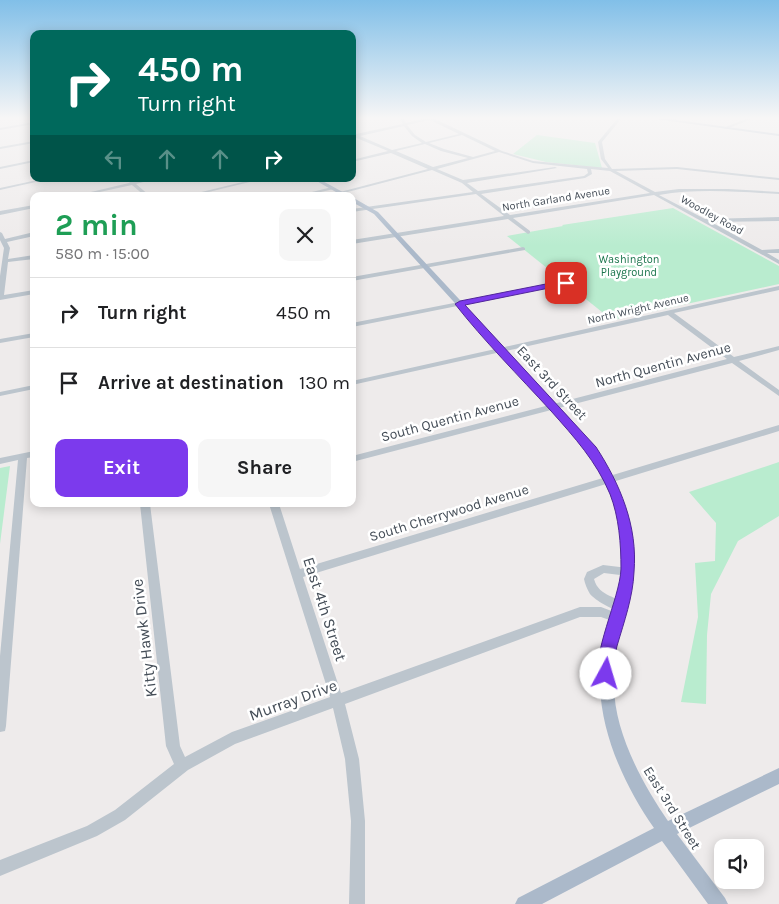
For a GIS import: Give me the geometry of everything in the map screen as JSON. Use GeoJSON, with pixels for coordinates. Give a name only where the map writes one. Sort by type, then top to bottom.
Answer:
{"type":"FeatureCollection","features":[{"type":"Feature","properties":{"kind":"main road","name":"East 3rd Street"},"geometry":{"type":"LineString","coordinates":[[321,182],[340,192]]}},
{"type":"Feature","properties":{"kind":"main road","name":"East 3rd Street"},"geometry":{"type":"LineString","coordinates":[[356,201],[370,208],[396,235],[554,407],[592,449],[609,479],[622,513],[626,534],[628,572],[608,649],[606,674],[611,716],[631,772],[666,831],[719,904]]}},
{"type":"Feature","properties":{"kind":"main road"},"geometry":{"type":"LineString","coordinates":[[524,904],[666,831],[779,776]]}},
{"type":"Feature","properties":{"kind":"street"},"geometry":{"type":"LineString","coordinates":[[415,161],[462,182],[528,232]]}},
{"type":"Feature","properties":{"kind":"street"},"geometry":{"type":"LineString","coordinates":[[356,193],[461,161]]}},
{"type":"Feature","properties":{"kind":"street"},"geometry":{"type":"LineString","coordinates":[[533,161],[589,169],[677,168],[779,179]]}},
{"type":"Feature","properties":{"kind":"street"},"geometry":{"type":"LineString","coordinates":[[605,161],[611,170]]}},
{"type":"Feature","properties":{"kind":"street"},"geometry":{"type":"LineString","coordinates":[[0,168],[30,162]]}},
{"type":"Feature","properties":{"kind":"street"},"geometry":{"type":"LineString","coordinates":[[462,182],[551,169],[558,166]]}},
{"type":"Feature","properties":{"kind":"street"},"geometry":{"type":"LineString","coordinates":[[356,210],[585,177],[590,173],[589,169]]}},
{"type":"Feature","properties":{"kind":"street","name":"Woodley Road"},"geometry":{"type":"LineString","coordinates":[[611,170],[779,262]]}},
{"type":"Feature","properties":{"kind":"street"},"geometry":{"type":"LineString","coordinates":[[518,174],[534,184]]}},
{"type":"Feature","properties":{"kind":"street"},"geometry":{"type":"LineString","coordinates":[[0,189],[33,182]]}},
{"type":"Feature","properties":{"kind":"street"},"geometry":{"type":"LineString","coordinates":[[93,192],[137,182]]}},
{"type":"Feature","properties":{"kind":"street"},"geometry":{"type":"LineString","coordinates":[[204,192],[247,182]]}},
{"type":"Feature","properties":{"kind":"street"},"geometry":{"type":"LineString","coordinates":[[132,183],[143,192]]}},
{"type":"Feature","properties":{"kind":"street"},"geometry":{"type":"LineString","coordinates":[[315,192],[332,188]]}},
{"type":"Feature","properties":{"kind":"street","name":"North Garland Avenue"},"geometry":{"type":"LineString","coordinates":[[396,235],[653,194],[699,190],[779,193]]}},
{"type":"Feature","properties":{"kind":"street"},"geometry":{"type":"LineString","coordinates":[[0,213],[30,207]]}},
{"type":"Feature","properties":{"kind":"street"},"geometry":{"type":"LineString","coordinates":[[703,221],[779,219]]}},
{"type":"Feature","properties":{"kind":"street"},"geometry":{"type":"LineString","coordinates":[[0,234],[4,245],[5,261],[0,298],[30,293]]}},
{"type":"Feature","properties":{"kind":"street"},"geometry":{"type":"LineString","coordinates":[[4,245],[30,235]]}},
{"type":"Feature","properties":{"kind":"street"},"geometry":{"type":"LineString","coordinates":[[356,241],[396,235]]}},
{"type":"Feature","properties":{"kind":"street"},"geometry":{"type":"LineString","coordinates":[[356,278],[523,249]]}},
{"type":"Feature","properties":{"kind":"street"},"geometry":{"type":"LineString","coordinates":[[760,252],[779,250]]}},
{"type":"Feature","properties":{"kind":"street"},"geometry":{"type":"LineString","coordinates":[[5,261],[30,258]]}},
{"type":"Feature","properties":{"kind":"street"},"geometry":{"type":"LineString","coordinates":[[356,323],[566,283]]}},
{"type":"Feature","properties":{"kind":"street","name":"North Wright Avenue"},"geometry":{"type":"LineString","coordinates":[[356,382],[779,288]]}},
{"type":"Feature","properties":{"kind":"street"},"geometry":{"type":"LineString","coordinates":[[668,312],[779,394]]}},
{"type":"Feature","properties":{"kind":"street"},"geometry":{"type":"LineString","coordinates":[[0,341],[30,336]]}},
{"type":"Feature","properties":{"kind":"street","name":"North Quentin Avenue"},"geometry":{"type":"LineString","coordinates":[[554,407],[779,348]]}},
{"type":"Feature","properties":{"kind":"street"},"geometry":{"type":"LineString","coordinates":[[0,394],[30,389]]}},
{"type":"Feature","properties":{"kind":"street","name":"South Quentin Avenue"},"geometry":{"type":"LineString","coordinates":[[356,458],[554,407]]}},
{"type":"Feature","properties":{"kind":"street","name":"South Cherrywood Avenue"},"geometry":{"type":"LineString","coordinates":[[296,574],[779,428]]}},
{"type":"Feature","properties":{"kind":"street"},"geometry":{"type":"LineString","coordinates":[[0,461],[29,455],[0,726]]}},
{"type":"Feature","properties":{"kind":"street","name":"Kitty Hawk Drive"},"geometry":{"type":"LineString","coordinates":[[145,507],[173,746],[176,756],[183,765]]}},
{"type":"Feature","properties":{"kind":"street","name":"East 4th Street"},"geometry":{"type":"LineString","coordinates":[[275,507],[338,702],[352,758],[358,821],[357,904]]}},
{"type":"Feature","properties":{"kind":"street"},"geometry":{"type":"LineString","coordinates":[[619,612],[593,590],[589,579],[591,574],[603,569],[628,572]]}},
{"type":"Feature","properties":{"kind":"street","name":"Murray Drive"},"geometry":{"type":"LineString","coordinates":[[0,868],[92,831],[143,798],[183,765],[232,739],[338,702],[580,612],[619,612]]}},
{"type":"Feature","properties":{"kind":"green space"},"geometry":{"type":"Polygon","coordinates":[[[543,161],[600,161],[602,168],[543,161]]]}},
{"type":"Feature","properties":{"kind":"green space","name":"Washington Playground"},"geometry":{"type":"Polygon","coordinates":[[[673,208],[779,266],[779,284],[612,320],[507,236],[562,225],[673,208]]]}},
{"type":"Feature","properties":{"kind":"green space"},"geometry":{"type":"Polygon","coordinates":[[[779,462],[779,516],[738,541],[711,594],[707,635],[706,704],[681,702],[698,617],[695,563],[715,561],[716,523],[689,492],[779,462]]]}},
{"type":"Feature","properties":{"kind":"green space"},"geometry":{"type":"Polygon","coordinates":[[[10,466],[0,544],[0,468],[10,466]]]}},
{"type":"Feature","properties":{"kind":"route"},"geometry":{"type":"LineString","coordinates":[[566,283],[460,304],[592,449],[617,496],[626,534],[628,572],[621,607],[608,649],[606,674]]}}]}
